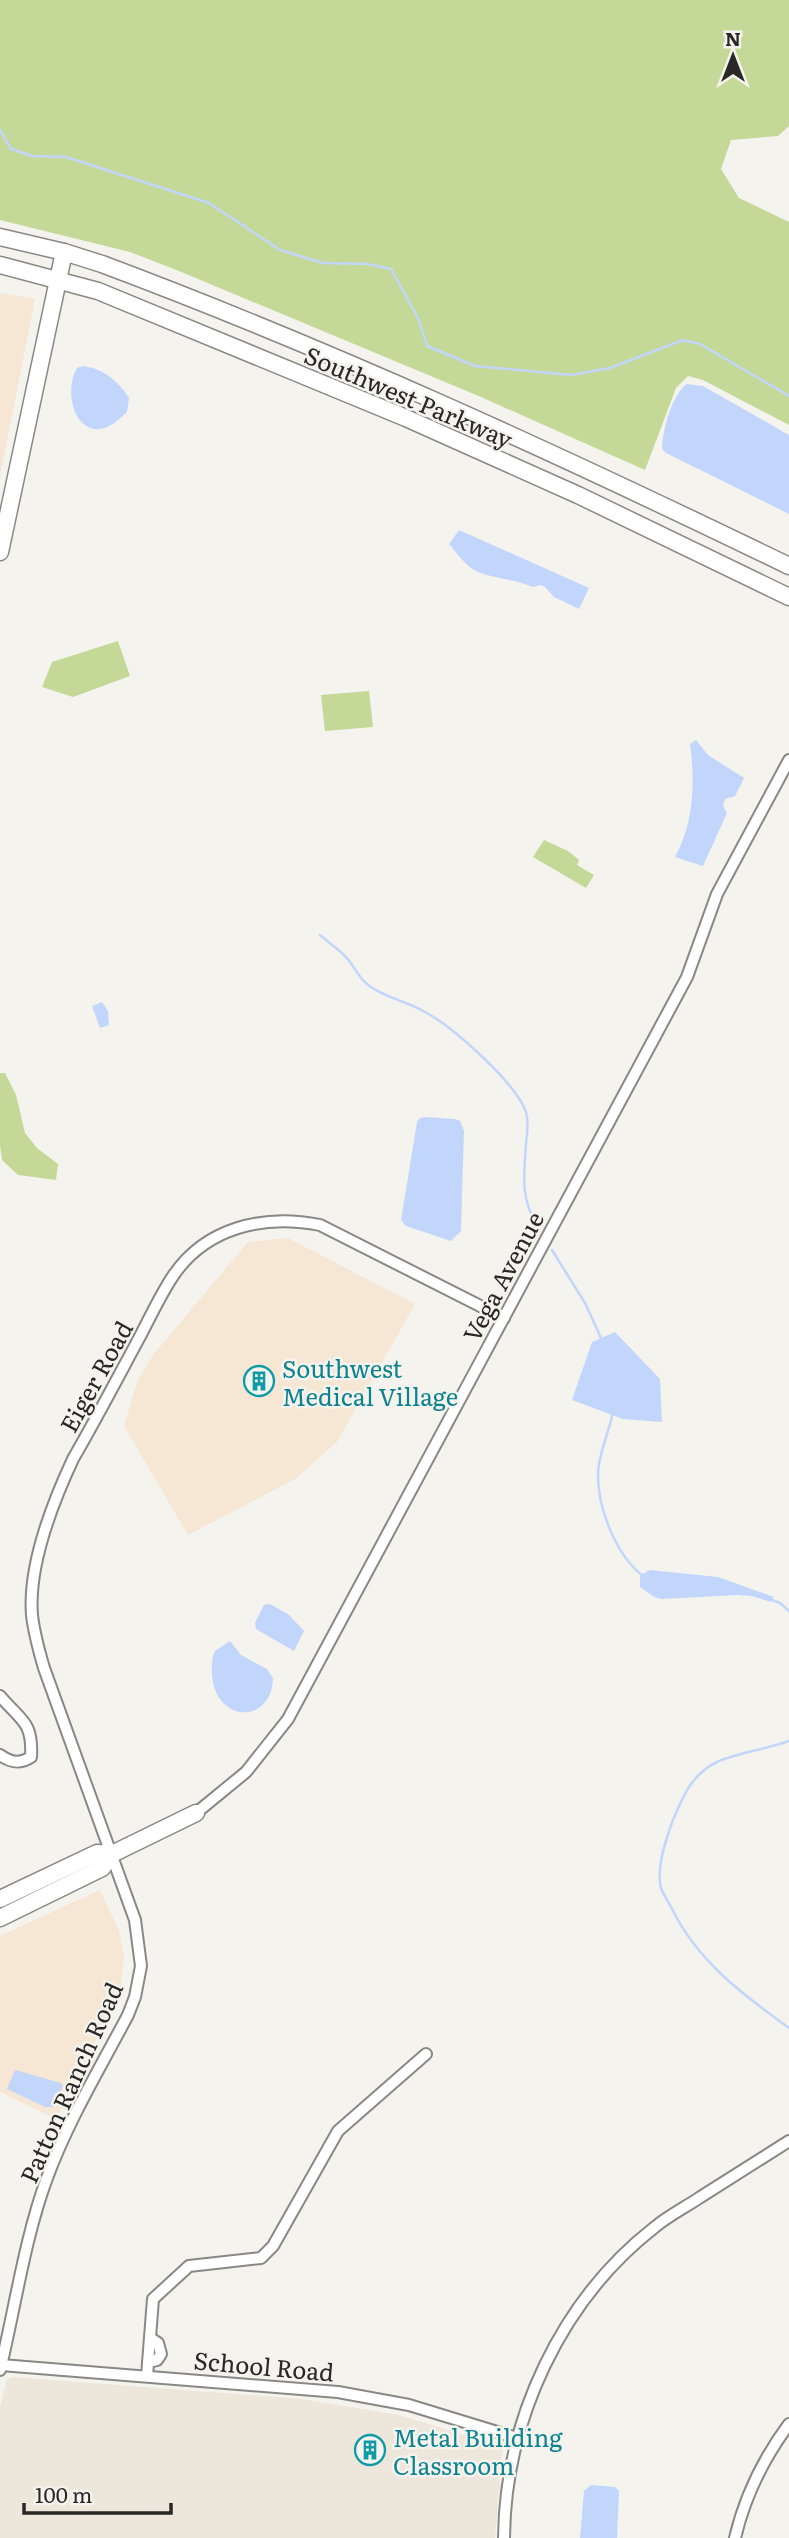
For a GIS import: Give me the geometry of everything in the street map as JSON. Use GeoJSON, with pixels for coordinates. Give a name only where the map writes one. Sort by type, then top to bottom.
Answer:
{"type":"FeatureCollection","features":[{"type":"Feature","properties":{"kind":"main road","name":"Southwest Parkway"},"geometry":{"type":"LineString","coordinates":[[0,237],[64,252],[149,282],[390,382],[575,463],[789,566]]}},
{"type":"Feature","properties":{"kind":"main road"},"geometry":{"type":"LineString","coordinates":[[0,552],[64,252]]}},
{"type":"Feature","properties":{"kind":"main road","name":"Southwest Parkway"},"geometry":{"type":"LineString","coordinates":[[0,265],[57,278],[143,308],[406,418],[578,495],[789,597]]}},
{"type":"Feature","properties":{"kind":"main road","name":"Vega Avenue"},"geometry":{"type":"LineString","coordinates":[[0,1918],[102,1868],[112,1854],[196,1813]]}},
{"type":"Feature","properties":{"kind":"main road","name":"Vega Avenue"},"geometry":{"type":"LineString","coordinates":[[0,1899],[97,1853],[112,1854]]}},
{"type":"Feature","properties":{"kind":"street","name":"Vega Avenue"},"geometry":{"type":"LineString","coordinates":[[196,1813],[246,1772],[288,1719],[687,976],[717,894],[789,760]]}},
{"type":"Feature","properties":{"kind":"street","name":"Eiger Road"},"geometry":{"type":"LineString","coordinates":[[112,1854],[38,1646],[32,1614],[32,1589],[40,1551],[63,1480],[174,1275],[199,1249],[216,1236],[234,1228],[275,1221],[306,1222],[333,1230],[505,1318]]}},
{"type":"Feature","properties":{"kind":"street"},"geometry":{"type":"LineString","coordinates":[[0,1696],[16,1715],[29,1725],[32,1757],[23,1762],[8,1761],[0,1755]]}},
{"type":"Feature","properties":{"kind":"street","name":"Patton Ranch Road"},"geometry":{"type":"LineString","coordinates":[[1,2367],[35,2217],[47,2178],[70,2126],[128,2015],[138,1982],[140,1951],[135,1920],[112,1854]]}},
{"type":"Feature","properties":{"kind":"street"},"geometry":{"type":"LineString","coordinates":[[146,2376],[153,2299],[189,2266],[261,2258],[273,2246],[338,2131],[425,2054]]}},
{"type":"Feature","properties":{"kind":"street"},"geometry":{"type":"LineString","coordinates":[[504,2538],[506,2498],[517,2438],[529,2401],[561,2335],[578,2309],[621,2257],[657,2225],[789,2141]]}},
{"type":"Feature","properties":{"kind":"street","name":"School Road"},"geometry":{"type":"LineString","coordinates":[[1,2367],[299,2388],[372,2397],[409,2405],[517,2438]]}},
{"type":"Feature","properties":{"kind":"street"},"geometry":{"type":"LineString","coordinates":[[734,2538],[750,2490],[789,2424]]}},
{"type":"Feature","properties":{"kind":"shaded area"},"geometry":{"type":"Polygon","coordinates":[[[0,293],[35,299],[0,476],[0,293]]]}},
{"type":"Feature","properties":{"kind":"shaded area"},"geometry":{"type":"Polygon","coordinates":[[[288,1238],[415,1304],[337,1442],[295,1479],[188,1535],[124,1426],[137,1382],[153,1355],[248,1242],[288,1238]]]}},
{"type":"Feature","properties":{"kind":"shaded area"},"geometry":{"type":"Polygon","coordinates":[[[100,1890],[119,1931],[124,1957],[120,1992],[56,2119],[0,2092],[0,1936],[100,1890]]]}},
{"type":"Feature","properties":{"kind":"shaded area"},"geometry":{"type":"Polygon","coordinates":[[[13,2377],[302,2399],[399,2415],[503,2447],[495,2538],[0,2538],[0,2407],[7,2379],[13,2377]]]}},
{"type":"Feature","properties":{"kind":"green space"},"geometry":{"type":"Polygon","coordinates":[[[0,0],[789,0],[789,126],[778,136],[731,140],[721,169],[739,198],[789,222],[789,425],[703,380],[688,376],[676,388],[645,470],[481,397],[130,252],[0,220],[0,0]]]}},
{"type":"Feature","properties":{"kind":"green space"},"geometry":{"type":"Polygon","coordinates":[[[118,641],[130,676],[73,697],[42,687],[52,662],[118,641]]]}},
{"type":"Feature","properties":{"kind":"green space"},"geometry":{"type":"Polygon","coordinates":[[[369,691],[373,727],[325,731],[321,695],[369,691]]]}},
{"type":"Feature","properties":{"kind":"green space"},"geometry":{"type":"Polygon","coordinates":[[[544,840],[568,851],[579,860],[577,865],[594,875],[586,888],[533,857],[544,840]]]}},
{"type":"Feature","properties":{"kind":"green space"},"geometry":{"type":"Polygon","coordinates":[[[0,1073],[5,1073],[16,1095],[25,1133],[37,1148],[58,1164],[56,1180],[18,1175],[2,1160],[0,1073]]]}},
{"type":"Feature","properties":{"kind":"water"},"geometry":{"type":"Polygon","coordinates":[[[83,366],[110,377],[129,398],[127,412],[108,427],[94,429],[86,426],[75,412],[72,384],[77,368],[83,366]]]}},
{"type":"Feature","properties":{"kind":"water"},"geometry":{"type":"Polygon","coordinates":[[[687,384],[703,386],[789,435],[789,514],[662,449],[669,414],[677,396],[687,384]]]}},
{"type":"Feature","properties":{"kind":"water"},"geometry":{"type":"Polygon","coordinates":[[[459,530],[589,588],[579,609],[554,597],[541,585],[533,587],[474,570],[449,544],[459,530]]]}},
{"type":"Feature","properties":{"kind":"water"},"geometry":{"type":"Polygon","coordinates":[[[696,740],[708,755],[744,778],[735,796],[725,799],[723,806],[727,813],[703,866],[675,857],[686,830],[692,802],[690,744],[696,740]]]}},
{"type":"Feature","properties":{"kind":"water"},"geometry":{"type":"Polygon","coordinates":[[[102,1002],[108,1011],[109,1025],[100,1028],[92,1006],[102,1002]]]}},
{"type":"Feature","properties":{"kind":"water"},"geometry":{"type":"Polygon","coordinates":[[[425,1117],[455,1119],[460,1121],[464,1131],[461,1231],[451,1241],[406,1226],[401,1220],[417,1122],[425,1117]]]}},
{"type":"Feature","properties":{"kind":"water"},"geometry":{"type":"Polygon","coordinates":[[[615,1332],[660,1379],[662,1422],[623,1419],[572,1400],[592,1342],[615,1332]]]}},
{"type":"Feature","properties":{"kind":"water"},"geometry":{"type":"Polygon","coordinates":[[[650,1570],[718,1577],[774,1597],[771,1602],[737,1595],[662,1599],[640,1587],[640,1575],[650,1570]]]}},
{"type":"Feature","properties":{"kind":"water"},"geometry":{"type":"Polygon","coordinates":[[[270,1604],[288,1614],[304,1631],[294,1651],[256,1629],[255,1623],[264,1605],[270,1604]]]}},
{"type":"Feature","properties":{"kind":"water"},"geometry":{"type":"Polygon","coordinates":[[[230,1641],[241,1655],[267,1669],[273,1678],[270,1695],[262,1706],[251,1712],[238,1712],[227,1706],[218,1695],[212,1678],[215,1651],[230,1641]]]}},
{"type":"Feature","properties":{"kind":"water"},"geometry":{"type":"Polygon","coordinates":[[[15,2070],[61,2083],[63,2087],[53,2107],[45,2107],[7,2089],[15,2070]]]}},
{"type":"Feature","properties":{"kind":"water"},"geometry":{"type":"Polygon","coordinates":[[[591,2485],[615,2487],[619,2491],[617,2538],[580,2538],[584,2491],[591,2485]]]}},
{"type":"Feature","properties":{"kind":"waterway"},"geometry":{"type":"LineString","coordinates":[[0,130],[11,149],[32,156],[66,157],[209,203],[280,250],[323,263],[367,264],[391,269],[419,320],[427,346],[475,366],[571,375],[610,368],[683,340],[700,344],[789,396]]}},
{"type":"Feature","properties":{"kind":"waterway"},"geometry":{"type":"LineString","coordinates":[[320,935],[345,956],[368,985],[437,1019],[467,1043],[510,1086],[527,1116],[524,1186],[537,1226]]}},
{"type":"Feature","properties":{"kind":"waterway"},"geometry":{"type":"LineString","coordinates":[[552,1250],[585,1303],[601,1338]]}},
{"type":"Feature","properties":{"kind":"waterway"},"geometry":{"type":"LineString","coordinates":[[613,1412],[598,1467],[601,1502],[617,1544],[643,1576]]}},
{"type":"Feature","properties":{"kind":"waterway"},"geometry":{"type":"LineString","coordinates":[[772,1600],[789,1611]]}},
{"type":"Feature","properties":{"kind":"waterway"},"geometry":{"type":"LineString","coordinates":[[789,1741],[717,1762],[695,1779],[673,1820],[660,1872],[663,1893],[682,1926],[707,1960],[738,1989],[789,2028]]}},
{"type":"Feature","properties":{"kind":"place","name":"Southwest Medical Village"},"geometry":{"type":"Point","coordinates":[259,1381]}},
{"type":"Feature","properties":{"kind":"place","name":"Metal Building Classroom"},"geometry":{"type":"Point","coordinates":[370,2450]}}]}
